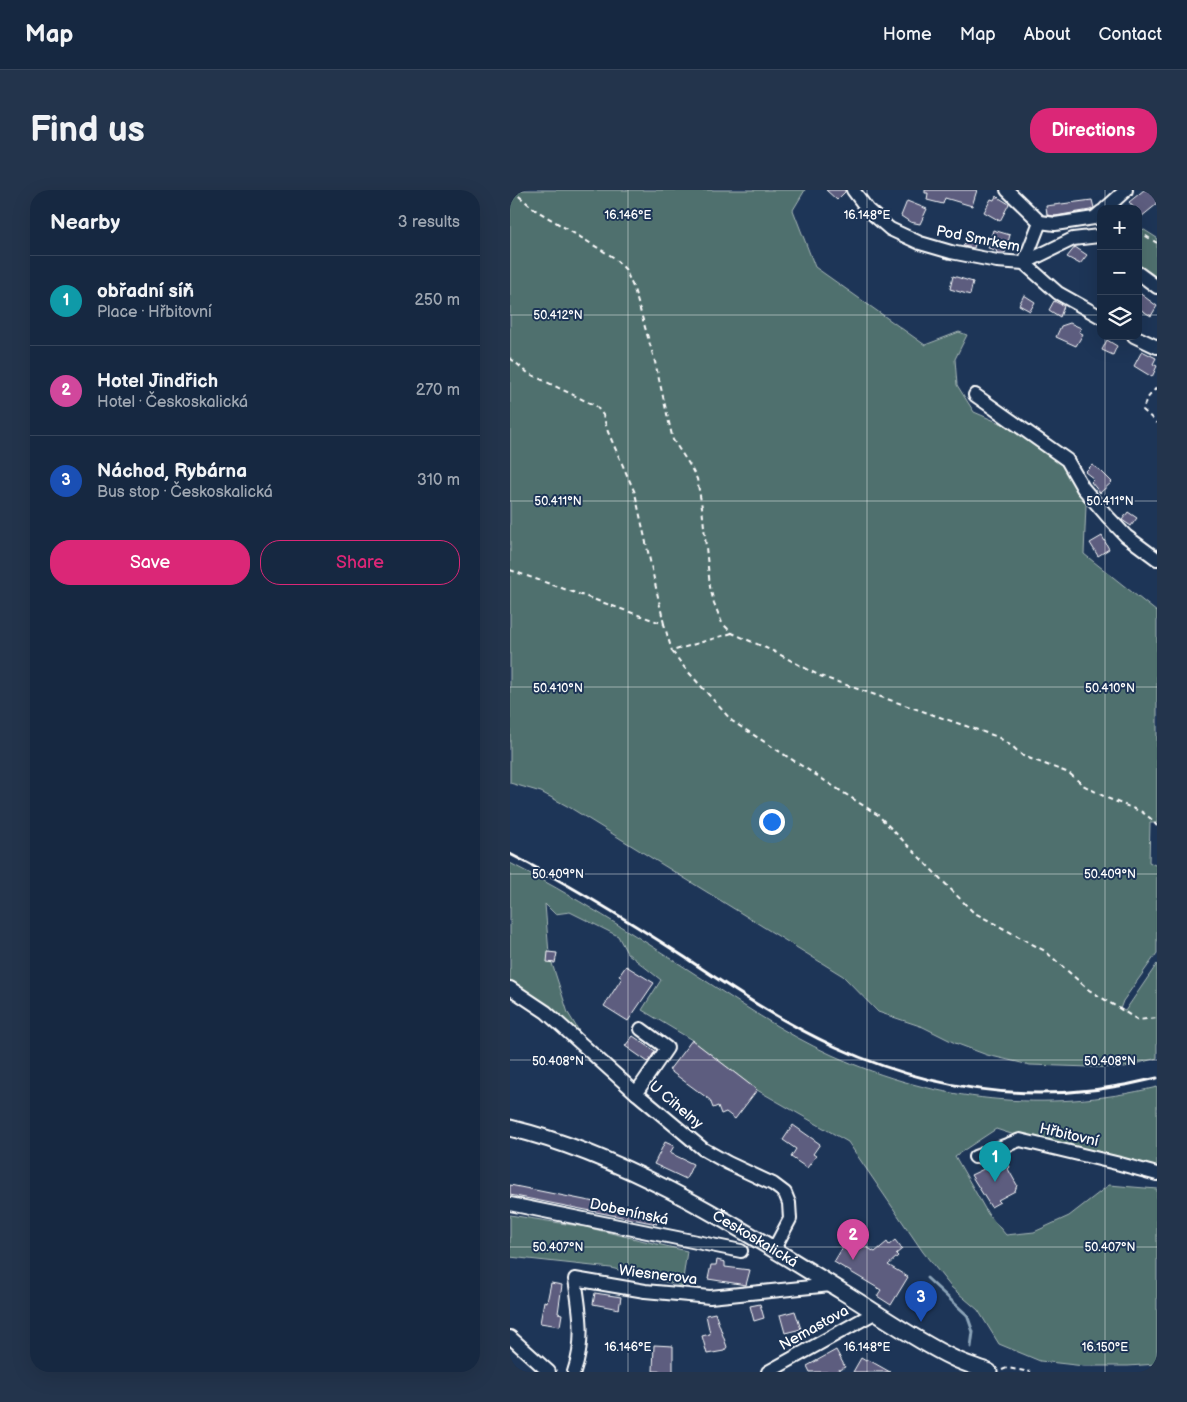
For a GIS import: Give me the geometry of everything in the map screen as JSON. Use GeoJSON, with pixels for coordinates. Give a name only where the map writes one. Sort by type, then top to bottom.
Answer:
{"type":"FeatureCollection","features":[{"type":"Feature","properties":{"kind":"main road","name":"Českoskalická"},"geometry":{"type":"LineString","coordinates":[[510,1128],[565,1145],[648,1179],[774,1249],[912,1336],[954,1358],[989,1372]]}},
{"type":"Feature","properties":{"kind":"street","name":"Pod Smrkem"},"geometry":{"type":"LineString","coordinates":[[853,190],[868,210],[890,229],[920,243],[997,261],[1024,264],[1058,293],[1097,316]]}},
{"type":"Feature","properties":{"kind":"street"},"geometry":{"type":"LineString","coordinates":[[1007,190],[1040,222],[1055,224],[1097,215]]}},
{"type":"Feature","properties":{"kind":"street"},"geometry":{"type":"LineString","coordinates":[[1109,205],[1126,190]]}},
{"type":"Feature","properties":{"kind":"street"},"geometry":{"type":"LineString","coordinates":[[1024,264],[1040,222]]}},
{"type":"Feature","properties":{"kind":"street"},"geometry":{"type":"LineString","coordinates":[[1024,264],[1073,239],[1097,239]]}},
{"type":"Feature","properties":{"kind":"street"},"geometry":{"type":"LineString","coordinates":[[1142,276],[1157,287]]}},
{"type":"Feature","properties":{"kind":"street"},"geometry":{"type":"LineString","coordinates":[[1142,340],[1157,347]]}},
{"type":"Feature","properties":{"kind":"street"},"geometry":{"type":"LineString","coordinates":[[975,395],[1067,460],[1084,488],[1108,517],[1126,536],[1157,559]]}},
{"type":"Feature","properties":{"kind":"street","name":"U Cihelny"},"geometry":{"type":"LineString","coordinates":[[510,988],[546,1012],[636,1093],[703,1149],[773,1184],[784,1193],[789,1203],[790,1219],[774,1249]]}},
{"type":"Feature","properties":{"kind":"street"},"geometry":{"type":"LineString","coordinates":[[636,1093],[668,1048],[642,1030]]}},
{"type":"Feature","properties":{"kind":"street","name":"Hřbitovní"},"geometry":{"type":"LineString","coordinates":[[975,1157],[1020,1140],[1157,1174]]}},
{"type":"Feature","properties":{"kind":"street","name":"Dobenínská"},"geometry":{"type":"LineString","coordinates":[[510,1204],[741,1252]]}},
{"type":"Feature","properties":{"kind":"street","name":"Wiesnerova"},"geometry":{"type":"LineString","coordinates":[[574,1372],[578,1361],[582,1323],[575,1279],[645,1291],[710,1297],[831,1285]]}},
{"type":"Feature","properties":{"kind":"street","name":"Nemastova"},"geometry":{"type":"LineString","coordinates":[[768,1372],[876,1312]]}},
{"type":"Feature","properties":{"kind":"street"},"geometry":{"type":"LineString","coordinates":[[510,1337],[549,1372]]}},
{"type":"Feature","properties":{"kind":"path"},"geometry":{"type":"LineString","coordinates":[[512,190],[534,209],[613,257],[625,269],[634,289],[655,362],[673,440],[690,464],[696,479],[702,507],[710,587],[722,623],[732,632],[767,647],[820,676],[998,737],[1023,756],[1069,773],[1083,785],[1107,798],[1142,812],[1157,826]]}},
{"type":"Feature","properties":{"kind":"path"},"geometry":{"type":"LineString","coordinates":[[1142,234],[1157,243]]}},
{"type":"Feature","properties":{"kind":"path"},"geometry":{"type":"LineString","coordinates":[[510,358],[528,373],[596,406],[603,415],[608,432],[635,493],[664,624],[672,651],[732,721],[878,815],[973,912],[1045,951],[1089,990],[1138,1020],[1157,1018]]}},
{"type":"Feature","properties":{"kind":"path"},"geometry":{"type":"LineString","coordinates":[[1157,387],[1146,400],[1143,410],[1157,423]]}},
{"type":"Feature","properties":{"kind":"path"},"geometry":{"type":"LineString","coordinates":[[510,570],[664,624]]}},
{"type":"Feature","properties":{"kind":"path"},"geometry":{"type":"LineString","coordinates":[[672,651],[732,632]]}},
{"type":"Feature","properties":{"kind":"path"},"geometry":{"type":"LineString","coordinates":[[1007,1368],[1031,1372]]}},
{"type":"Feature","properties":{"kind":"green space"},"geometry":{"type":"Polygon","coordinates":[[[510,190],[805,190],[793,210],[815,267],[925,345],[959,332],[967,335],[955,359],[957,385],[974,412],[1016,430],[1063,458],[1074,458],[1086,505],[1084,554],[1157,612],[1157,823],[1150,823],[1149,862],[1157,866],[1157,953],[1123,1001],[1120,1009],[1125,1011],[1157,964],[1157,1058],[1121,1068],[1030,1065],[987,1055],[955,1043],[923,1027],[878,1012],[843,976],[569,807],[541,792],[510,783],[510,190]]]}},
{"type":"Feature","properties":{"kind":"green space"},"geometry":{"type":"Polygon","coordinates":[[[1142,229],[1157,238],[1157,277],[1142,267],[1142,229]]]}},
{"type":"Feature","properties":{"kind":"green space"},"geometry":{"type":"Polygon","coordinates":[[[510,863],[557,888],[648,943],[778,1027],[832,1055],[871,1071],[911,1084],[951,1093],[992,1099],[1074,1100],[1157,1087],[1157,1171],[1042,1144],[996,1129],[955,1156],[988,1214],[1006,1235],[1034,1232],[1069,1216],[1109,1185],[1157,1189],[1157,1364],[1084,1366],[1040,1361],[999,1344],[978,1310],[951,1287],[923,1252],[848,1142],[757,1090],[692,1040],[642,1010],[661,980],[627,953],[618,936],[570,912],[555,914],[545,904],[549,954],[568,1013],[582,1036],[548,1008],[510,984],[510,863]]]}},
{"type":"Feature","properties":{"kind":"green space"},"geometry":{"type":"Polygon","coordinates":[[[510,1215],[585,1227],[687,1251],[682,1286],[611,1268],[510,1257],[510,1215]]]}},
{"type":"Feature","properties":{"kind":"building"},"geometry":{"type":"Polygon","coordinates":[[[826,190],[845,190],[845,192],[837,200],[826,190]]]}},
{"type":"Feature","properties":{"kind":"building"},"geometry":{"type":"Polygon","coordinates":[[[925,190],[977,190],[972,206],[945,198],[943,204],[927,200],[928,193],[925,193],[925,190]]]}},
{"type":"Feature","properties":{"kind":"building"},"geometry":{"type":"Polygon","coordinates":[[[1144,190],[1157,190],[1157,204],[1142,216],[1142,205],[1132,205],[1129,202],[1144,190]]]}},
{"type":"Feature","properties":{"kind":"building"},"geometry":{"type":"Polygon","coordinates":[[[996,196],[1009,204],[1000,221],[984,212],[991,199],[994,200],[996,196]]]}},
{"type":"Feature","properties":{"kind":"building"},"geometry":{"type":"Polygon","coordinates":[[[1092,200],[1094,208],[1090,210],[1055,216],[1047,215],[1046,206],[1092,200]]]}},
{"type":"Feature","properties":{"kind":"building"},"geometry":{"type":"Polygon","coordinates":[[[907,201],[927,209],[920,224],[910,222],[901,216],[907,201]]]}},
{"type":"Feature","properties":{"kind":"building"},"geometry":{"type":"Polygon","coordinates":[[[993,230],[1010,235],[1005,253],[997,253],[996,250],[988,248],[993,230]]]}},
{"type":"Feature","properties":{"kind":"building"},"geometry":{"type":"Polygon","coordinates":[[[968,238],[976,240],[974,248],[963,246],[968,238]]]}},
{"type":"Feature","properties":{"kind":"building"},"geometry":{"type":"Polygon","coordinates":[[[1075,247],[1087,255],[1080,264],[1067,257],[1075,247]]]}},
{"type":"Feature","properties":{"kind":"building"},"geometry":{"type":"Polygon","coordinates":[[[953,276],[973,282],[970,295],[950,289],[953,276]]]}},
{"type":"Feature","properties":{"kind":"building"},"geometry":{"type":"Polygon","coordinates":[[[1024,295],[1035,302],[1030,311],[1019,305],[1024,295]]]}},
{"type":"Feature","properties":{"kind":"building"},"geometry":{"type":"Polygon","coordinates":[[[1142,295],[1157,306],[1151,316],[1142,310],[1142,295]]]}},
{"type":"Feature","properties":{"kind":"building"},"geometry":{"type":"Polygon","coordinates":[[[1054,301],[1064,306],[1060,317],[1049,310],[1054,301]]]}},
{"type":"Feature","properties":{"kind":"building"},"geometry":{"type":"Polygon","coordinates":[[[1070,323],[1081,328],[1079,332],[1083,334],[1076,346],[1056,337],[1061,326],[1070,323]]]}},
{"type":"Feature","properties":{"kind":"building"},"geometry":{"type":"Polygon","coordinates":[[[1107,340],[1117,346],[1113,355],[1102,350],[1107,340]]]}},
{"type":"Feature","properties":{"kind":"building"},"geometry":{"type":"Polygon","coordinates":[[[1142,351],[1156,358],[1153,364],[1157,366],[1152,377],[1134,366],[1142,351]]]}},
{"type":"Feature","properties":{"kind":"building"},"geometry":{"type":"Polygon","coordinates":[[[1092,465],[1112,482],[1100,493],[1091,482],[1094,479],[1085,472],[1092,465]]]}},
{"type":"Feature","properties":{"kind":"building"},"geometry":{"type":"Polygon","coordinates":[[[1128,512],[1137,518],[1131,526],[1122,520],[1128,512]]]}},
{"type":"Feature","properties":{"kind":"building"},"geometry":{"type":"Polygon","coordinates":[[[1102,536],[1109,549],[1098,556],[1090,543],[1102,536]]]}},
{"type":"Feature","properties":{"kind":"building"},"geometry":{"type":"Polygon","coordinates":[[[548,952],[557,953],[555,963],[547,962],[548,952]]]}},
{"type":"Feature","properties":{"kind":"building"},"geometry":{"type":"Polygon","coordinates":[[[626,966],[654,983],[628,1021],[604,1006],[622,978],[619,976],[626,966]]]}},
{"type":"Feature","properties":{"kind":"building"},"geometry":{"type":"Polygon","coordinates":[[[633,1036],[655,1051],[648,1062],[625,1046],[633,1036]]]}},
{"type":"Feature","properties":{"kind":"building"},"geometry":{"type":"Polygon","coordinates":[[[692,1040],[757,1090],[735,1119],[726,1112],[721,1114],[718,1106],[713,1108],[710,1100],[669,1070],[692,1040]]]}},
{"type":"Feature","properties":{"kind":"building"},"geometry":{"type":"Polygon","coordinates":[[[793,1125],[820,1144],[813,1154],[816,1156],[807,1168],[791,1157],[796,1149],[783,1140],[793,1125]]]}},
{"type":"Feature","properties":{"kind":"building"},"geometry":{"type":"Polygon","coordinates":[[[665,1142],[674,1146],[670,1153],[693,1164],[686,1179],[654,1164],[665,1142]]]}},
{"type":"Feature","properties":{"kind":"building"},"geometry":{"type":"Polygon","coordinates":[[[1005,1159],[1017,1185],[1015,1191],[998,1200],[1000,1202],[991,1207],[971,1175],[1005,1159]]]}},
{"type":"Feature","properties":{"kind":"building"},"geometry":{"type":"Polygon","coordinates":[[[510,1185],[659,1215],[657,1224],[510,1195],[510,1185]]]}},
{"type":"Feature","properties":{"kind":"building"},"geometry":{"type":"Polygon","coordinates":[[[849,1237],[875,1252],[887,1242],[889,1245],[895,1240],[902,1249],[896,1254],[898,1256],[888,1265],[908,1277],[891,1305],[877,1296],[881,1290],[834,1262],[849,1237]]]}},
{"type":"Feature","properties":{"kind":"building"},"geometry":{"type":"Polygon","coordinates":[[[717,1260],[725,1262],[725,1267],[750,1270],[746,1285],[708,1279],[711,1265],[716,1265],[717,1260]]]}},
{"type":"Feature","properties":{"kind":"building"},"geometry":{"type":"Polygon","coordinates":[[[551,1283],[562,1285],[558,1313],[562,1314],[560,1326],[540,1323],[544,1301],[547,1302],[551,1283]]]}},
{"type":"Feature","properties":{"kind":"building"},"geometry":{"type":"Polygon","coordinates":[[[595,1293],[621,1297],[619,1309],[593,1304],[595,1293]]]}},
{"type":"Feature","properties":{"kind":"building"},"geometry":{"type":"Polygon","coordinates":[[[760,1304],[764,1318],[754,1321],[750,1306],[760,1304]]]}},
{"type":"Feature","properties":{"kind":"building"},"geometry":{"type":"Polygon","coordinates":[[[795,1311],[801,1329],[785,1333],[780,1315],[795,1311]]]}},
{"type":"Feature","properties":{"kind":"building"},"geometry":{"type":"Polygon","coordinates":[[[715,1313],[727,1347],[724,1351],[707,1354],[702,1336],[710,1334],[706,1315],[715,1313]]]}},
{"type":"Feature","properties":{"kind":"building"},"geometry":{"type":"Polygon","coordinates":[[[654,1345],[673,1346],[673,1372],[653,1371],[654,1345]]]}},
{"type":"Feature","properties":{"kind":"building"},"geometry":{"type":"Polygon","coordinates":[[[836,1350],[845,1367],[835,1372],[810,1372],[807,1366],[836,1350]]]}},
{"type":"Feature","properties":{"kind":"building"},"geometry":{"type":"Polygon","coordinates":[[[861,1358],[866,1361],[867,1359],[890,1372],[853,1372],[861,1358]]]}},
{"type":"Feature","properties":{"kind":"waterway"},"geometry":{"type":"LineString","coordinates":[[927,1278],[967,1315],[973,1332],[971,1347]]}},
{"type":"Feature","properties":{"kind":"railway"},"geometry":{"type":"LineString","coordinates":[[510,854],[621,917],[778,1017],[816,1038],[875,1063],[914,1076],[994,1091],[1034,1093],[1075,1092],[1116,1087],[1157,1078]]}},
{"type":"Feature","properties":{"kind":"place","name":"obřadní síň"},"geometry":{"type":"Point","coordinates":[995,1182]}},
{"type":"Feature","properties":{"kind":"place","name":"Hotel Jindřich"},"geometry":{"type":"Point","coordinates":[853,1260]}},
{"type":"Feature","properties":{"kind":"place","name":"Náchod, Rybárna"},"geometry":{"type":"Point","coordinates":[921,1322]}}]}
